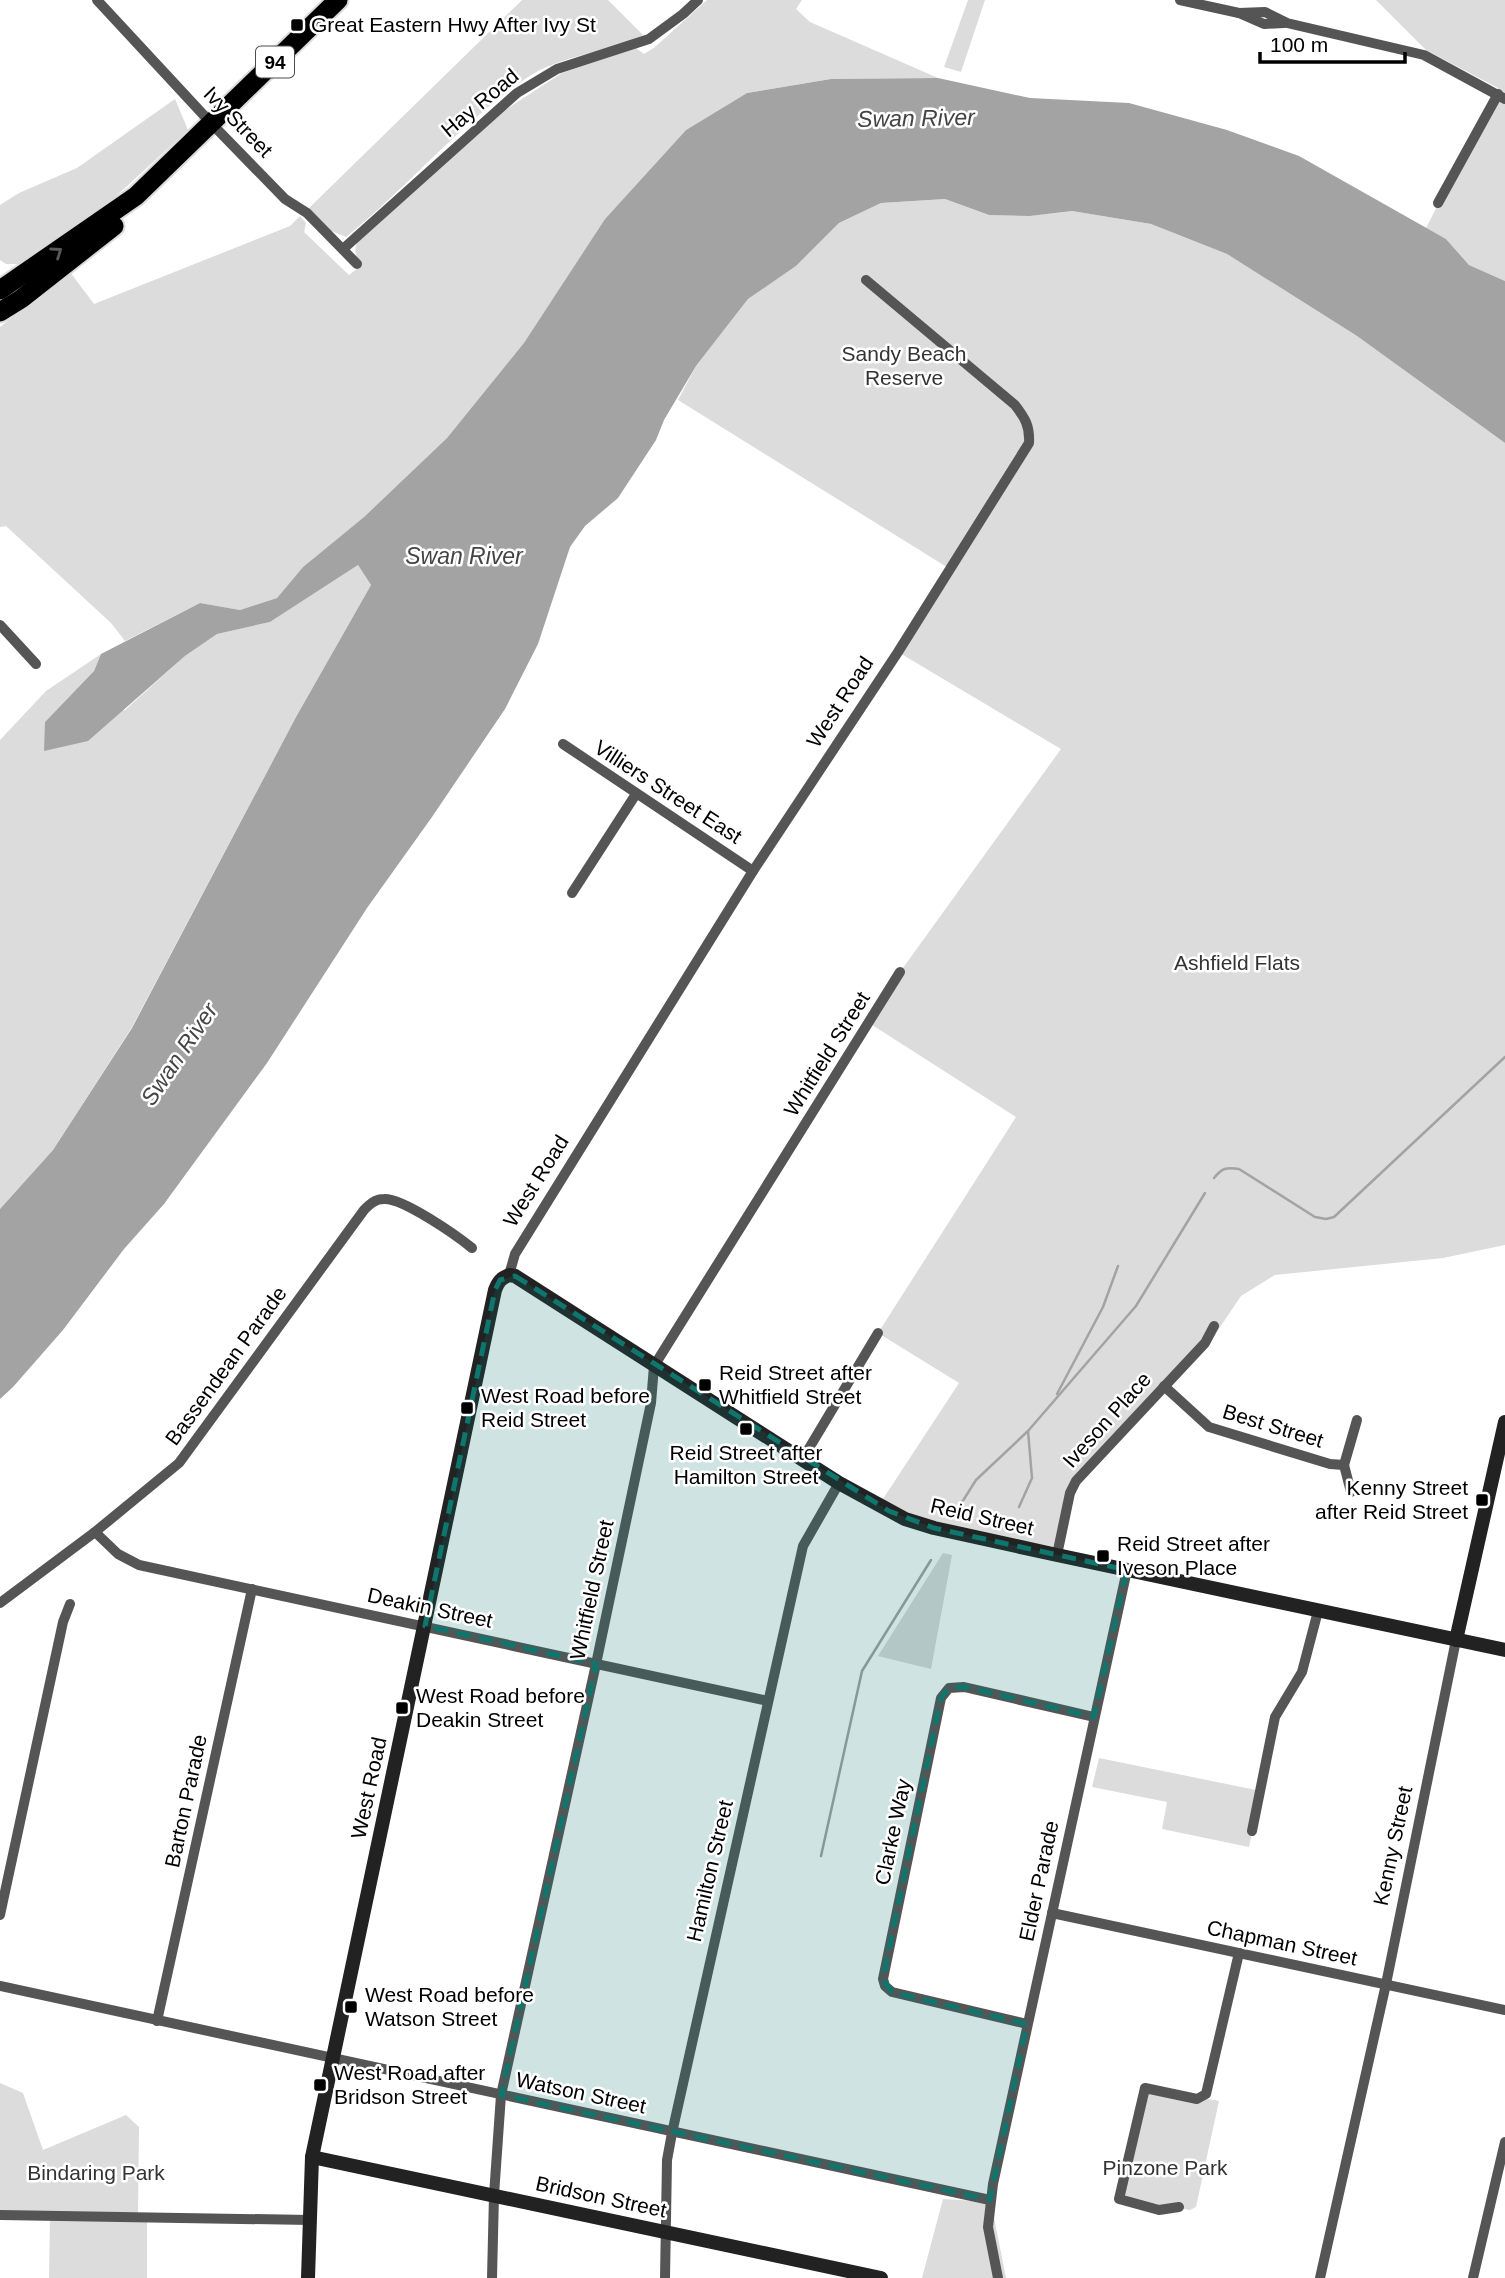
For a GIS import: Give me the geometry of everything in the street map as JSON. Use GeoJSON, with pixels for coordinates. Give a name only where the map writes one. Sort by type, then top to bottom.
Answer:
{"type":"FeatureCollection","features":[{"type":"Feature","properties":{"kind":"highway","name":"94"},"geometry":{"type":"LineString","coordinates":[[0,290],[136,197],[338,0]]}},
{"type":"Feature","properties":{"kind":"highway","name":"94"},"geometry":{"type":"LineString","coordinates":[[0,312],[79,256],[118,223],[136,197]]}},
{"type":"Feature","properties":{"kind":"street","name":"Ivy Street"},"geometry":{"type":"LineString","coordinates":[[97,0],[288,202],[307,213],[357,264]]}},
{"type":"Feature","properties":{"kind":"street","name":"Hay Road"},"geometry":{"type":"LineString","coordinates":[[343,249],[517,93],[557,69],[649,39],[698,0]]}},
{"type":"Feature","properties":{"kind":"street"},"geometry":{"type":"LineString","coordinates":[[1180,0],[1239,13],[1264,24],[1287,23],[1424,55],[1502,97],[1438,202]]}},
{"type":"Feature","properties":{"kind":"street","name":"West Road"},"geometry":{"type":"LineString","coordinates":[[308,2278],[312,2157],[495,1290],[500,1280],[509,1275],[515,1254],[753,872],[898,652],[1029,443],[1030,431],[1026,418],[1015,404],[866,280]]}},
{"type":"Feature","properties":{"kind":"street"},"geometry":{"type":"LineString","coordinates":[[0,625],[36,664]]}},
{"type":"Feature","properties":{"kind":"street","name":"Villiers Street East"},"geometry":{"type":"LineString","coordinates":[[563,744],[753,872]]}},
{"type":"Feature","properties":{"kind":"street"},"geometry":{"type":"LineString","coordinates":[[572,893],[636,794]]}},
{"type":"Feature","properties":{"kind":"street","name":"Whitfield Street"},"geometry":{"type":"LineString","coordinates":[[492,2278],[501,2095],[651,1403],[654,1366],[900,972]]}},
{"type":"Feature","properties":{"kind":"street","name":"Bassendean Parade"},"geometry":{"type":"LineString","coordinates":[[0,1603],[166,1476],[192,1448],[364,1210],[373,1202],[380,1199],[397,1201],[472,1248]]}},
{"type":"Feature","properties":{"kind":"street","name":"Reid Street"},"geometry":{"type":"LineString","coordinates":[[509,1275],[839,1483],[889,1511],[919,1524],[1505,1650]]}},
{"type":"Feature","properties":{"kind":"street","name":"Iveson Place"},"geometry":{"type":"LineString","coordinates":[[1057,1555],[1070,1493],[1076,1481],[1205,1343],[1214,1326]]}},
{"type":"Feature","properties":{"kind":"street"},"geometry":{"type":"LineString","coordinates":[[802,1460],[878,1333]]}},
{"type":"Feature","properties":{"kind":"street","name":"Best Street"},"geometry":{"type":"LineString","coordinates":[[1164,1385],[1209,1427],[1330,1464],[1344,1465]]}},
{"type":"Feature","properties":{"kind":"street","name":"Best Street"},"geometry":{"type":"LineString","coordinates":[[1351,1492],[1344,1465],[1357,1420]]}},
{"type":"Feature","properties":{"kind":"street","name":"Kenny Street"},"geometry":{"type":"LineString","coordinates":[[1320,2278],[1386,1984],[1456,1640],[1505,1422]]}},
{"type":"Feature","properties":{"kind":"street","name":"Hamilton Street"},"geometry":{"type":"LineString","coordinates":[[665,2278],[667,2160],[672,2133],[803,1546],[839,1483]]}},
{"type":"Feature","properties":{"kind":"street","name":"Deakin Street"},"geometry":{"type":"LineString","coordinates":[[95,1532],[118,1555],[128,1560],[768,1701]]}},
{"type":"Feature","properties":{"kind":"street","name":"Elder Parade"},"geometry":{"type":"LineString","coordinates":[[998,2278],[988,2227],[990,2200],[1126,1570]]}},
{"type":"Feature","properties":{"kind":"street","name":"Barton Parade"},"geometry":{"type":"LineString","coordinates":[[157,2021],[252,1589]]}},
{"type":"Feature","properties":{"kind":"street"},"geometry":{"type":"LineString","coordinates":[[0,1915],[63,1622],[70,1604]]}},
{"type":"Feature","properties":{"kind":"street"},"geometry":{"type":"LineString","coordinates":[[1252,1831],[1275,1717],[1302,1672],[1318,1611]]}},
{"type":"Feature","properties":{"kind":"street","name":"Clarke Way"},"geometry":{"type":"LineString","coordinates":[[1027,2024],[892,1992],[885,1986],[883,1979],[941,1698],[949,1688],[964,1687],[1094,1717]]}},
{"type":"Feature","properties":{"kind":"street","name":"Chapman Street"},"geometry":{"type":"LineString","coordinates":[[1052,1913],[1505,2010]]}},
{"type":"Feature","properties":{"kind":"street"},"geometry":{"type":"LineString","coordinates":[[1179,2207],[1159,2210],[1119,2199],[1145,2088],[1197,2099],[1206,2094],[1239,1953]]}},
{"type":"Feature","properties":{"kind":"street","name":"Watson Street"},"geometry":{"type":"LineString","coordinates":[[0,1986],[990,2200]]}},
{"type":"Feature","properties":{"kind":"street"},"geometry":{"type":"LineString","coordinates":[[1473,2278],[1505,2142]]}},
{"type":"Feature","properties":{"kind":"street","name":"Bridson Street"},"geometry":{"type":"LineString","coordinates":[[312,2157],[666,2232],[839,2274],[881,2278]]}},
{"type":"Feature","properties":{"kind":"street"},"geometry":{"type":"LineString","coordinates":[[0,2215],[310,2220]]}},
{"type":"Feature","properties":{"kind":"highlighted area"},"geometry":{"type":"Polygon","coordinates":[[[515,1276],[889,1511],[934,1528],[1127,1570],[1094,1717],[964,1687],[949,1688],[941,1698],[883,1979],[892,1992],[1027,2024],[990,2200],[501,2095],[596,1664],[425,1626],[495,1290],[500,1280],[515,1276]]]}},
{"type":"Feature","properties":{"kind":"green space"},"geometry":{"type":"Polygon","coordinates":[[[522,0],[608,0],[643,35],[556,63],[528,77],[481,113],[346,237],[329,230],[308,209],[522,0]]]}},
{"type":"Feature","properties":{"kind":"green space"},"geometry":{"type":"Polygon","coordinates":[[[707,0],[802,0],[796,9],[810,22],[938,78],[831,79],[747,93],[686,130],[605,219],[524,344],[447,438],[364,517],[303,567],[277,598],[240,610],[200,603],[125,641],[111,623],[6,526],[0,527],[0,327],[70,272],[94,304],[290,226],[300,216],[306,223],[304,232],[349,275],[362,265],[355,251],[360,237],[502,112],[562,73],[636,48],[644,54],[707,0]]]}},
{"type":"Feature","properties":{"kind":"green space"},"geometry":{"type":"Polygon","coordinates":[[[968,0],[985,0],[961,72],[944,67],[968,0]]]}},
{"type":"Feature","properties":{"kind":"green space"},"geometry":{"type":"Polygon","coordinates":[[[1376,0],[1505,0],[1505,281],[1469,265],[1446,239],[1426,228],[1498,88],[1426,50],[1376,0]]]}},
{"type":"Feature","properties":{"kind":"green space"},"geometry":{"type":"Polygon","coordinates":[[[175,99],[188,130],[114,198],[29,264],[6,264],[0,260],[0,205],[19,193],[77,168],[175,99]]]}},
{"type":"Feature","properties":{"kind":"green space","name":"Ashfield Flats"},"geometry":{"type":"Polygon","coordinates":[[[945,199],[989,215],[1030,216],[1072,211],[1151,224],[1227,254],[1357,336],[1505,443],[1505,1245],[1443,1258],[1275,1275],[1241,1296],[1208,1345],[1082,1475],[1072,1494],[1061,1555],[934,1528],[879,1505],[959,1383],[878,1333],[1016,1117],[869,1023],[900,972],[1061,749],[898,652],[950,569],[678,400],[696,366],[748,299],[796,266],[839,223],[881,203],[945,199]]]}},
{"type":"Feature","properties":{"kind":"green space"},"geometry":{"type":"Polygon","coordinates":[[[358,565],[371,585],[296,717],[132,1027],[53,1150],[0,1209],[0,740],[46,691],[101,654],[94,671],[45,722],[125,710],[185,656],[217,634],[270,622],[358,565]]]}},
{"type":"Feature","properties":{"kind":"green space"},"geometry":{"type":"Polygon","coordinates":[[[943,1553],[952,1555],[931,1669],[878,1656],[943,1553]]]}},
{"type":"Feature","properties":{"kind":"green space"},"geometry":{"type":"Polygon","coordinates":[[[1099,1758],[1261,1791],[1249,1847],[1162,1829],[1167,1802],[1092,1787],[1099,1758]]]}},
{"type":"Feature","properties":{"kind":"green space","name":"Bindaring Park"},"geometry":{"type":"Polygon","coordinates":[[[0,2083],[23,2093],[43,2150],[126,2115],[139,2127],[138,2217],[147,2217],[147,2278],[49,2278],[50,2216],[0,2215],[0,2083]]]}},
{"type":"Feature","properties":{"kind":"green space","name":"Pinzone Park"},"geometry":{"type":"Polygon","coordinates":[[[1145,2088],[1219,2101],[1196,2207],[1190,2210],[1119,2199],[1145,2088]]]}},
{"type":"Feature","properties":{"kind":"green space"},"geometry":{"type":"Polygon","coordinates":[[[943,2199],[991,2202],[1006,2278],[922,2278],[943,2199]]]}},
{"type":"Feature","properties":{"kind":"water","name":"Swan River"},"geometry":{"type":"Polygon","coordinates":[[[938,78],[1030,98],[1129,103],[1227,130],[1299,156],[1446,239],[1469,265],[1505,281],[1505,443],[1357,336],[1227,254],[1151,224],[1072,211],[1030,216],[989,215],[945,199],[881,203],[839,223],[796,266],[748,299],[696,366],[664,420],[656,440],[618,498],[585,526],[570,547],[538,644],[505,709],[367,908],[267,1063],[164,1204],[124,1249],[63,1330],[0,1399],[0,1209],[53,1150],[132,1028],[296,717],[371,585],[358,565],[270,622],[217,634],[185,656],[88,741],[44,751],[45,722],[94,671],[101,654],[200,603],[240,610],[277,598],[303,567],[364,517],[447,438],[524,343],[605,219],[686,130],[747,93],[831,79],[938,78]]]}},
{"type":"Feature","properties":{"kind":"waterway"},"geometry":{"type":"LineString","coordinates":[[1214,1178],[1225,1169],[1239,1169],[1315,1217],[1334,1217],[1505,1057]]}},
{"type":"Feature","properties":{"kind":"waterway"},"geometry":{"type":"LineString","coordinates":[[959,1507],[976,1480],[1028,1431],[1136,1306],[1205,1193]]}},
{"type":"Feature","properties":{"kind":"waterway"},"geometry":{"type":"LineString","coordinates":[[1057,1394],[1103,1307],[1118,1266]]}},
{"type":"Feature","properties":{"kind":"waterway"},"geometry":{"type":"LineString","coordinates":[[1019,1507],[1032,1478],[1028,1431]]}},
{"type":"Feature","properties":{"kind":"waterway"},"geometry":{"type":"LineString","coordinates":[[821,1856],[862,1671],[931,1560]]}},
{"type":"Feature","properties":{"kind":"place","name":"Great Eastern Hwy After Ivy St"},"geometry":{"type":"Point","coordinates":[297,25]}},
{"type":"Feature","properties":{"kind":"place","name":"Reid Street after Whitfield Street"},"geometry":{"type":"Point","coordinates":[705,1385]}},
{"type":"Feature","properties":{"kind":"place","name":"West Road before Reid Street"},"geometry":{"type":"Point","coordinates":[467,1408]}},
{"type":"Feature","properties":{"kind":"place","name":"Reid Street after Hamilton Street"},"geometry":{"type":"Point","coordinates":[746,1429]}},
{"type":"Feature","properties":{"kind":"place","name":"Kenny Street after Reid Street"},"geometry":{"type":"Point","coordinates":[1482,1500]}},
{"type":"Feature","properties":{"kind":"place","name":"Reid Street after Iveson Place"},"geometry":{"type":"Point","coordinates":[1103,1556]}},
{"type":"Feature","properties":{"kind":"place","name":"West Road before Deakin Street"},"geometry":{"type":"Point","coordinates":[402,1708]}},
{"type":"Feature","properties":{"kind":"place","name":"West Road before Watson Street"},"geometry":{"type":"Point","coordinates":[351,2007]}},
{"type":"Feature","properties":{"kind":"place","name":"West Road after Bridson Street"},"geometry":{"type":"Point","coordinates":[320,2085]}},
{"type":"Feature","properties":{"kind":"park label","name":"Sandy Beach Reserve"},"geometry":{"type":"Point","coordinates":[904,366]}}]}
